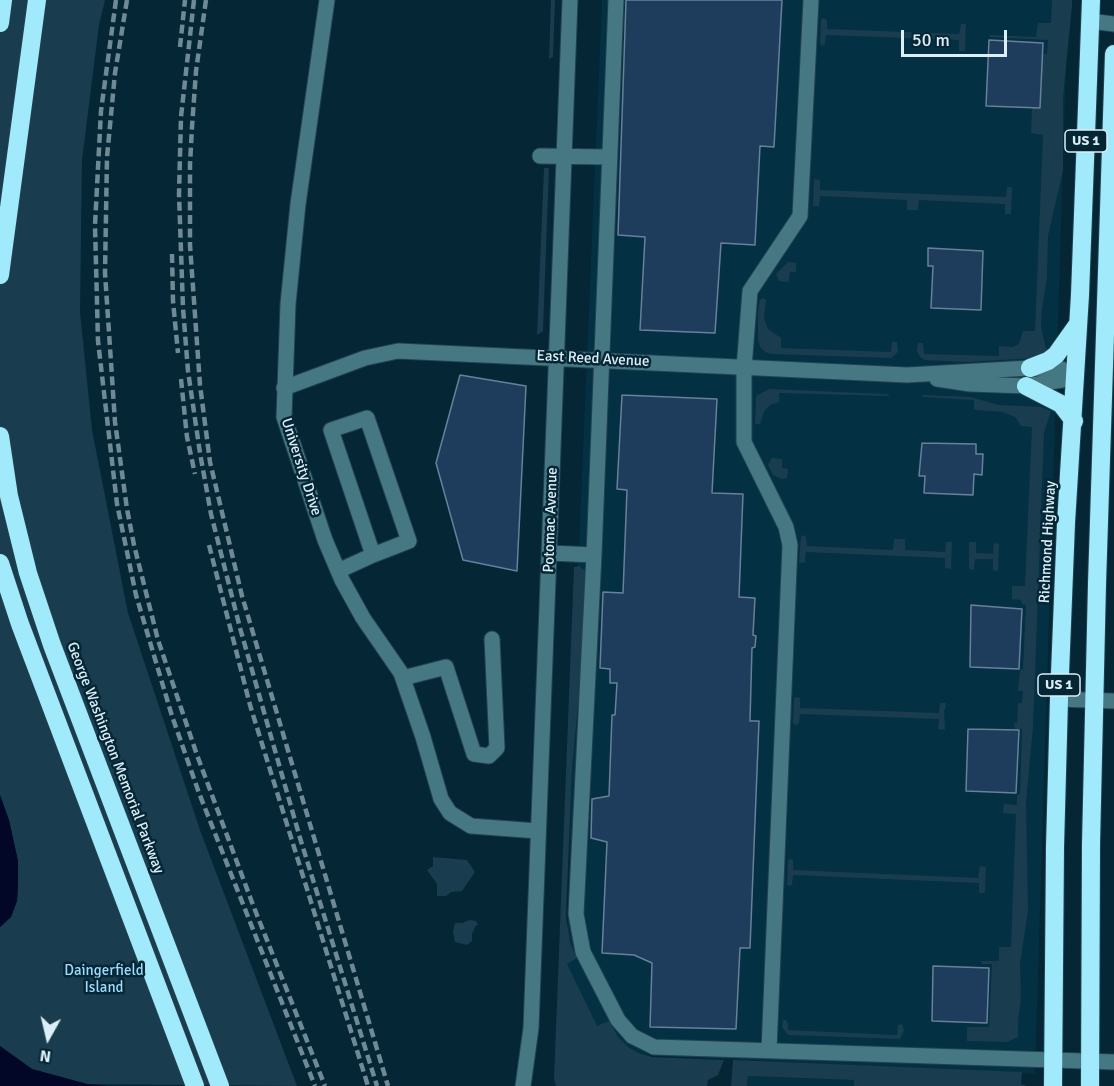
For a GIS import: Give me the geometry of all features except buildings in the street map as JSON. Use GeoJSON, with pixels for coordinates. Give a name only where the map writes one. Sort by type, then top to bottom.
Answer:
{"type":"FeatureCollection","features":[{"type":"Feature","properties":{"kind":"highway"},"geometry":{"type":"LineString","coordinates":[[0,23],[3,0]]}},
{"type":"Feature","properties":{"kind":"highway"},"geometry":{"type":"LineString","coordinates":[[0,275],[38,0]]}},
{"type":"Feature","properties":{"kind":"highway","name":"Richmond Highway"},"geometry":{"type":"LineString","coordinates":[[1090,1086],[1091,844],[1102,431],[1093,373],[1079,322],[1091,0]]}},
{"type":"Feature","properties":{"kind":"highway","name":"Richmond Highway"},"geometry":{"type":"LineString","coordinates":[[1053,1086],[1055,847],[1066,523],[1074,414],[1093,373],[1112,188],[1114,54]]}},
{"type":"Feature","properties":{"kind":"highway"},"geometry":{"type":"LineString","coordinates":[[1030,368],[1056,355],[1079,322]]}},
{"type":"Feature","properties":{"kind":"highway"},"geometry":{"type":"LineString","coordinates":[[1026,386],[1074,414],[1093,373]]}},
{"type":"Feature","properties":{"kind":"highway"},"geometry":{"type":"LineString","coordinates":[[1086,392],[1102,431]]}},
{"type":"Feature","properties":{"kind":"highway","name":"George Washington Memorial Parkway"},"geometry":{"type":"LineString","coordinates":[[0,436],[9,496],[31,582],[52,645],[219,1083]]}},
{"type":"Feature","properties":{"kind":"highway"},"geometry":{"type":"LineString","coordinates":[[0,563],[20,624],[194,1082]]}},
{"type":"Feature","properties":{"kind":"street","name":"University Drive"},"geometry":{"type":"LineString","coordinates":[[327,0],[298,204],[288,304],[284,417],[338,571],[363,618],[403,678],[441,799],[450,813],[471,826],[538,831]]}},
{"type":"Feature","properties":{"kind":"street","name":"Potomac Avenue"},"geometry":{"type":"LineString","coordinates":[[533,1086],[530,1040],[570,0]]}},
{"type":"Feature","properties":{"kind":"street"},"geometry":{"type":"LineString","coordinates":[[616,0],[594,555],[576,914],[583,952],[618,1020],[632,1036],[654,1047],[1114,1062]]}},
{"type":"Feature","properties":{"kind":"street"},"geometry":{"type":"LineString","coordinates":[[769,1050],[790,545],[786,527],[744,442],[744,368],[750,291],[800,216],[811,0]]}},
{"type":"Feature","properties":{"kind":"street"},"geometry":{"type":"LineString","coordinates":[[1090,21],[1114,24]]}},
{"type":"Feature","properties":{"kind":"street"},"geometry":{"type":"LineString","coordinates":[[540,156],[610,157]]}},
{"type":"Feature","properties":{"kind":"street","name":"East Reed Avenue"},"geometry":{"type":"LineString","coordinates":[[284,388],[365,358],[399,351],[907,375],[970,384],[1026,386],[1093,373]]}},
{"type":"Feature","properties":{"kind":"street","name":"East Reed Avenue"},"geometry":{"type":"LineString","coordinates":[[907,375],[1030,368],[1093,373]]}},
{"type":"Feature","properties":{"kind":"street"},"geometry":{"type":"LineString","coordinates":[[338,571],[409,541],[367,418],[331,430],[373,555]]}},
{"type":"Feature","properties":{"kind":"street"},"geometry":{"type":"LineString","coordinates":[[550,553],[594,555]]}},
{"type":"Feature","properties":{"kind":"street"},"geometry":{"type":"LineString","coordinates":[[403,678],[446,667],[474,754],[489,756],[497,748],[492,639]]}},
{"type":"Feature","properties":{"kind":"street"},"geometry":{"type":"LineString","coordinates":[[1059,699],[1114,701]]}},
{"type":"Feature","properties":{"kind":"street","name":"Potomac Avenue"},"geometry":{"type":"LineString","coordinates":[[523,1086],[530,1040]]}},
{"type":"Feature","properties":{"kind":"shaded area"},"geometry":{"type":"Polygon","coordinates":[[[602,0],[1068,0],[1035,1074],[593,1053],[566,1006],[574,664],[602,0]]]}},
{"type":"Feature","properties":{"kind":"shaded area"},"geometry":{"type":"Polygon","coordinates":[[[0,795],[9,820],[18,861],[18,886],[17,901],[11,917],[0,927],[0,795]]]}},
{"type":"Feature","properties":{"kind":"shaded area"},"geometry":{"type":"Polygon","coordinates":[[[0,1046],[32,1069],[87,1084],[107,1086],[0,1086],[0,1046]]]}},
{"type":"Feature","properties":{"kind":"shaded area"},"geometry":{"type":"Polygon","coordinates":[[[748,1076],[854,1080],[854,1086],[747,1086],[748,1076]]]}},
{"type":"Feature","properties":{"kind":"green space","name":"Daingerfield Island"},"geometry":{"type":"Polygon","coordinates":[[[0,0],[105,0],[99,25],[82,160],[80,312],[92,430],[128,613],[200,830],[297,1086],[87,1084],[32,1069],[0,1046],[0,927],[11,917],[17,901],[18,861],[9,820],[0,795],[0,0]]]}},
{"type":"Feature","properties":{"kind":"green space"},"geometry":{"type":"Polygon","coordinates":[[[551,0],[555,0],[553,57],[549,59],[551,0]]]}},
{"type":"Feature","properties":{"kind":"green space"},"geometry":{"type":"Polygon","coordinates":[[[1052,0],[1072,0],[1072,6],[1063,97],[1063,170],[1048,236],[1047,277],[1042,309],[1041,327],[1047,353],[1034,358],[967,362],[925,360],[917,351],[918,343],[923,343],[924,354],[999,356],[999,346],[1013,347],[1019,344],[1023,331],[1035,331],[1043,135],[1031,133],[1032,108],[1040,108],[1042,54],[1047,54],[1048,40],[990,37],[990,35],[1036,37],[1038,23],[1051,23],[1052,0]]]}},
{"type":"Feature","properties":{"kind":"green space"},"geometry":{"type":"Polygon","coordinates":[[[823,18],[827,20],[827,29],[959,34],[961,24],[966,24],[965,51],[959,51],[959,40],[826,35],[825,44],[822,46],[820,44],[823,18]]]}},
{"type":"Feature","properties":{"kind":"green space"},"geometry":{"type":"Polygon","coordinates":[[[544,168],[549,168],[543,331],[537,335],[544,168]]]}},
{"type":"Feature","properties":{"kind":"green space"},"geometry":{"type":"Polygon","coordinates":[[[814,179],[820,180],[820,190],[1006,197],[1007,187],[1012,187],[1011,214],[1005,214],[1005,204],[919,200],[918,210],[907,210],[907,200],[820,196],[819,206],[813,206],[814,179]]]}},
{"type":"Feature","properties":{"kind":"green space"},"geometry":{"type":"Polygon","coordinates":[[[788,262],[796,263],[796,272],[790,272],[789,281],[779,281],[776,274],[788,262]]]}},
{"type":"Feature","properties":{"kind":"green space"},"geometry":{"type":"Polygon","coordinates":[[[763,298],[766,300],[764,318],[768,329],[781,338],[781,348],[891,352],[892,342],[897,342],[898,352],[891,358],[765,352],[758,340],[758,310],[760,300],[763,298]]]}},
{"type":"Feature","properties":{"kind":"green space"},"geometry":{"type":"Polygon","coordinates":[[[769,389],[887,394],[890,396],[779,393],[779,402],[770,405],[764,411],[760,424],[755,424],[756,396],[769,389]]]}},
{"type":"Feature","properties":{"kind":"green space"},"geometry":{"type":"Polygon","coordinates":[[[923,395],[970,397],[999,405],[1041,407],[1051,411],[1044,433],[1033,726],[1026,803],[1028,910],[1020,964],[1021,999],[1018,1037],[1007,1042],[967,1041],[967,1027],[989,1027],[992,964],[982,964],[981,961],[999,961],[999,947],[1011,947],[1016,814],[1003,813],[1004,804],[1017,805],[1017,795],[1020,794],[1022,729],[1015,729],[1014,723],[1017,723],[1018,703],[1022,703],[1023,691],[1018,691],[1020,670],[1023,669],[1026,605],[1022,604],[1021,600],[1012,599],[1012,586],[1025,586],[1032,427],[1021,426],[1015,417],[1003,412],[976,410],[974,400],[922,397],[923,395]]]}},
{"type":"Feature","properties":{"kind":"green space"},"geometry":{"type":"Polygon","coordinates":[[[772,458],[782,459],[782,468],[788,469],[787,478],[782,479],[773,475],[768,465],[772,458]]]}},
{"type":"Feature","properties":{"kind":"green space"},"geometry":{"type":"Polygon","coordinates":[[[803,535],[806,537],[807,546],[893,550],[894,539],[905,539],[905,550],[945,552],[946,542],[952,542],[951,569],[945,568],[945,558],[806,552],[805,562],[802,563],[799,562],[803,535]]]}},
{"type":"Feature","properties":{"kind":"green space"},"geometry":{"type":"Polygon","coordinates":[[[969,542],[976,542],[976,553],[993,554],[994,543],[999,544],[998,571],[993,570],[993,559],[975,559],[974,570],[969,569],[969,542]]]}},
{"type":"Feature","properties":{"kind":"green space"},"geometry":{"type":"Polygon","coordinates":[[[579,566],[585,571],[581,672],[572,767],[566,916],[570,943],[577,958],[567,964],[597,1026],[609,1021],[618,1037],[628,1047],[652,1057],[724,1060],[718,1075],[708,1080],[707,1086],[556,1086],[554,1079],[574,567],[579,566]]]}},
{"type":"Feature","properties":{"kind":"green space"},"geometry":{"type":"Polygon","coordinates":[[[794,698],[800,698],[800,708],[939,713],[940,703],[946,703],[945,730],[938,729],[939,719],[800,714],[799,723],[796,725],[793,723],[794,698]]]}},
{"type":"Feature","properties":{"kind":"green space"},"geometry":{"type":"Polygon","coordinates":[[[433,857],[467,860],[475,872],[462,891],[437,896],[437,884],[427,870],[433,866],[433,857]]]}},
{"type":"Feature","properties":{"kind":"green space"},"geometry":{"type":"Polygon","coordinates":[[[791,859],[793,870],[978,878],[980,866],[986,867],[985,893],[979,893],[979,883],[793,875],[790,886],[787,885],[788,860],[791,859]]]}},
{"type":"Feature","properties":{"kind":"green space"},"geometry":{"type":"Polygon","coordinates":[[[476,921],[478,925],[472,934],[472,941],[467,945],[455,942],[453,931],[455,923],[476,921]]]}},
{"type":"Feature","properties":{"kind":"green space"},"geometry":{"type":"Polygon","coordinates":[[[783,1020],[786,1020],[788,1024],[788,1030],[897,1035],[898,1025],[902,1024],[904,1030],[900,1039],[788,1035],[782,1027],[783,1020]]]}},
{"type":"Feature","properties":{"kind":"green space"},"geometry":{"type":"Polygon","coordinates":[[[733,1060],[1022,1072],[1021,1084],[1027,1086],[854,1086],[854,1080],[748,1076],[747,1086],[731,1086],[733,1060]]]}},
{"type":"Feature","properties":{"kind":"railway"},"geometry":{"type":"LineString","coordinates":[[116,0],[101,111],[95,225],[98,341],[117,504],[136,595],[172,716],[199,793],[315,1086]]}},
{"type":"Feature","properties":{"kind":"railway"},"geometry":{"type":"LineString","coordinates":[[127,0],[115,73],[107,157],[105,273],[115,422],[127,509],[158,640],[197,755],[253,905],[325,1086]]}},
{"type":"Feature","properties":{"kind":"railway"},"geometry":{"type":"LineString","coordinates":[[180,47],[185,0]]}},
{"type":"Feature","properties":{"kind":"railway"},"geometry":{"type":"LineString","coordinates":[[194,0],[181,117],[179,194],[188,371],[200,453],[211,514],[240,628],[300,838],[377,1086]]}},
{"type":"Feature","properties":{"kind":"railway"},"geometry":{"type":"LineString","coordinates":[[206,0],[196,71],[192,127],[190,245],[200,385],[210,462],[242,596],[388,1086]]}},
{"type":"Feature","properties":{"kind":"railway"},"geometry":{"type":"LineString","coordinates":[[172,254],[173,301],[178,353]]}},
{"type":"Feature","properties":{"kind":"railway"},"geometry":{"type":"LineString","coordinates":[[181,379],[187,437],[195,474]]}},
{"type":"Feature","properties":{"kind":"railway"},"geometry":{"type":"LineString","coordinates":[[209,545],[250,705],[368,1086]]}}]}
